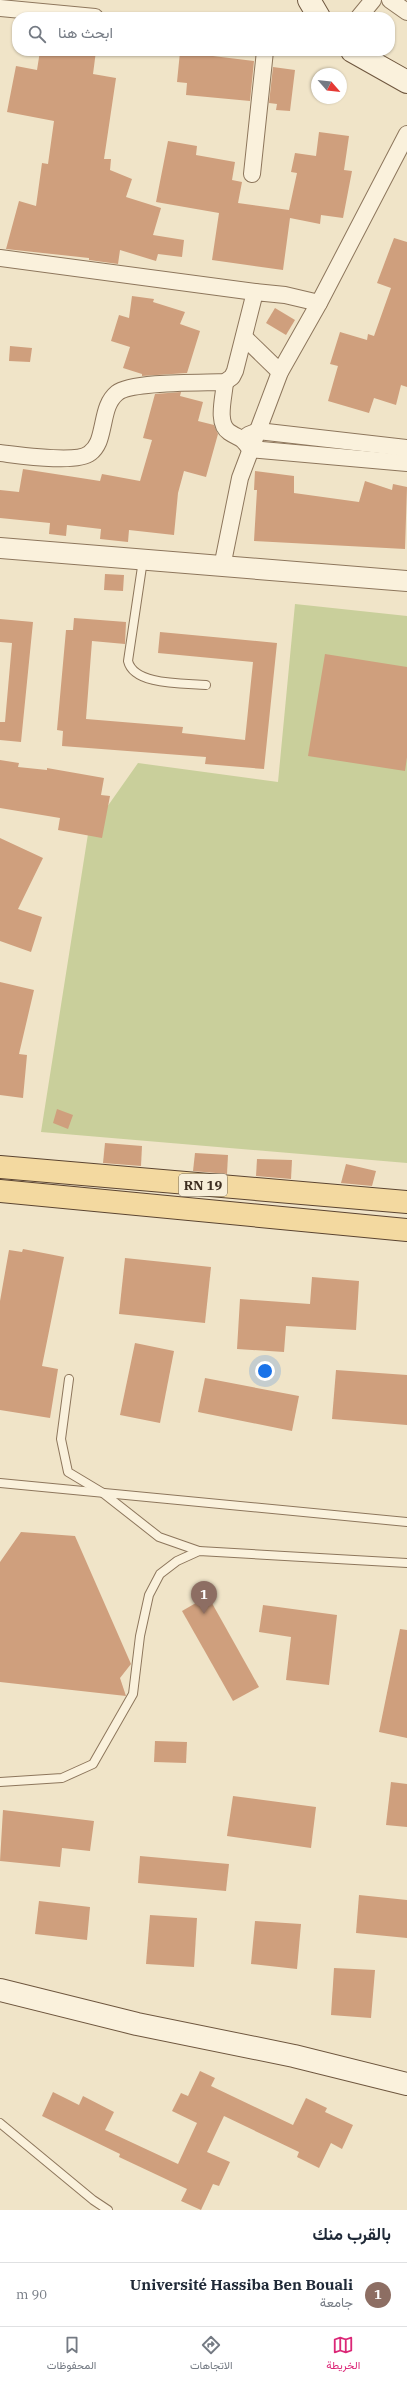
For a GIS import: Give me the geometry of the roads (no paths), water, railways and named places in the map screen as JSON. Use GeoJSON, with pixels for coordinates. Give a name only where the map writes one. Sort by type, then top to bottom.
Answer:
{"type":"FeatureCollection","features":[{"type":"Feature","properties":{"kind":"main road"},"geometry":{"type":"LineString","coordinates":[[309,0],[316,12]]}},
{"type":"Feature","properties":{"kind":"main road"},"geometry":{"type":"LineString","coordinates":[[361,56],[407,82]]}},
{"type":"Feature","properties":{"kind":"main road","name":"RN 19"},"geometry":{"type":"LineString","coordinates":[[0,1167],[407,1202]]}},
{"type":"Feature","properties":{"kind":"main road","name":"RN 19"},"geometry":{"type":"LineString","coordinates":[[0,1191],[407,1230]]}},
{"type":"Feature","properties":{"kind":"main road"},"geometry":{"type":"LineString","coordinates":[[0,1990],[136,2024],[294,2056],[407,2084]]}},
{"type":"Feature","properties":{"kind":"street"},"geometry":{"type":"LineString","coordinates":[[363,12],[373,0]]}},
{"type":"Feature","properties":{"kind":"street"},"geometry":{"type":"LineString","coordinates":[[390,0],[407,12]]}},
{"type":"Feature","properties":{"kind":"street"},"geometry":{"type":"LineString","coordinates":[[0,8],[42,12]]}},
{"type":"Feature","properties":{"kind":"street"},"geometry":{"type":"LineString","coordinates":[[252,174],[264,56]]}},
{"type":"Feature","properties":{"kind":"street"},"geometry":{"type":"LineString","coordinates":[[222,567],[231,514],[240,478],[246,443],[258,431],[280,372],[319,303],[407,134]]}},
{"type":"Feature","properties":{"kind":"street"},"geometry":{"type":"LineString","coordinates":[[0,258],[255,292],[319,303]]}},
{"type":"Feature","properties":{"kind":"street"},"geometry":{"type":"LineString","coordinates":[[0,453],[53,458],[81,457],[95,448],[100,437],[106,411],[111,399],[118,392],[127,389],[175,383],[225,382],[232,377],[255,292]]}},
{"type":"Feature","properties":{"kind":"street"},"geometry":{"type":"LineString","coordinates":[[244,337],[280,372]]}},
{"type":"Feature","properties":{"kind":"street"},"geometry":{"type":"LineString","coordinates":[[225,382],[222,422],[225,429],[246,443],[407,463]]}},
{"type":"Feature","properties":{"kind":"street"},"geometry":{"type":"LineString","coordinates":[[258,431],[407,448]]}},
{"type":"Feature","properties":{"kind":"street"},"geometry":{"type":"LineString","coordinates":[[0,548],[407,581]]}},
{"type":"Feature","properties":{"kind":"lane"},"geometry":{"type":"LineString","coordinates":[[143,559],[128,661],[130,668],[141,677],[155,680],[206,685]]}},
{"type":"Feature","properties":{"kind":"lane"},"geometry":{"type":"LineString","coordinates":[[69,1378],[61,1439],[68,1472],[102,1493],[159,1537],[199,1551],[407,1563]]}},
{"type":"Feature","properties":{"kind":"lane"},"geometry":{"type":"LineString","coordinates":[[0,1483],[407,1522]]}},
{"type":"Feature","properties":{"kind":"lane"},"geometry":{"type":"LineString","coordinates":[[0,1782],[62,1778],[93,1764],[133,1694],[140,1636],[148,1595],[160,1574],[177,1561],[199,1551]]}},
{"type":"Feature","properties":{"kind":"lane"},"geometry":{"type":"LineString","coordinates":[[0,2123],[93,2200],[108,2210]]}},
{"type":"Feature","properties":{"kind":"place","name":"Université Hassiba Ben Bouali"},"geometry":{"type":"Point","coordinates":[204,1614]}}]}
